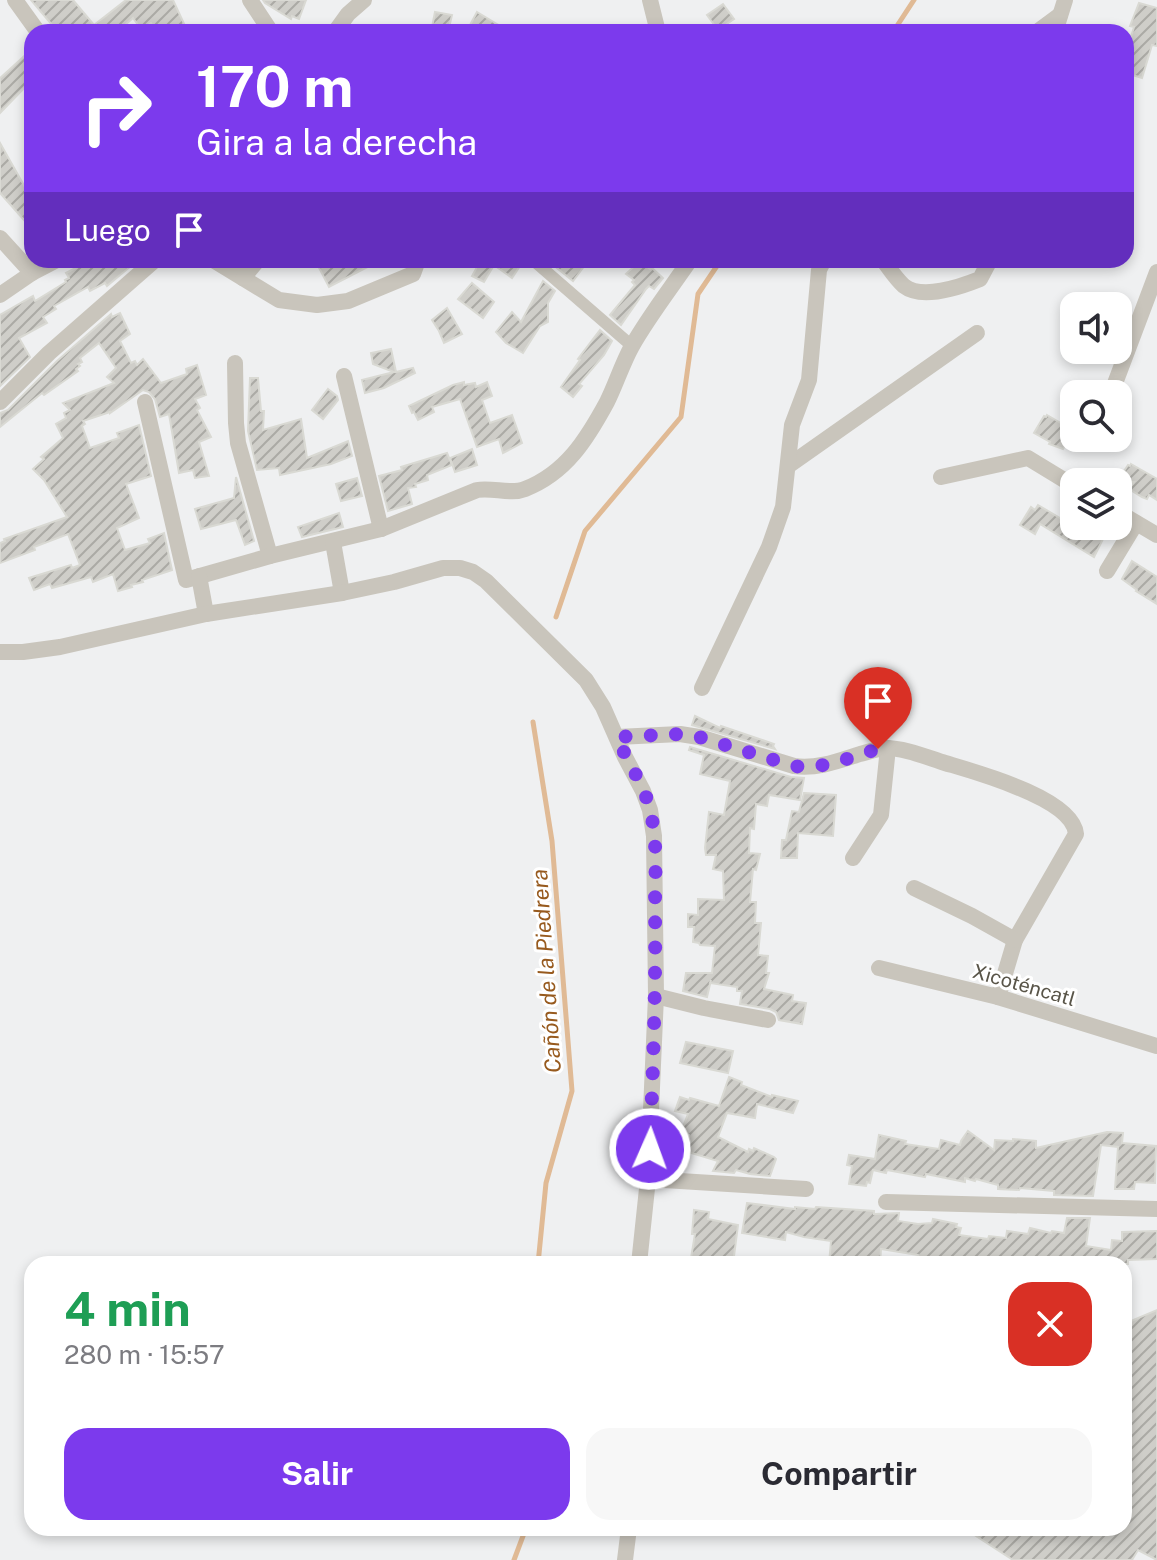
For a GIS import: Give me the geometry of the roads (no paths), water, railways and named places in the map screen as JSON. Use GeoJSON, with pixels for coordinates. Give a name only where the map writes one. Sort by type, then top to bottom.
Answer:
{"type":"FeatureCollection","features":[{"type":"Feature","properties":{"kind":"street"},"geometry":{"type":"LineString","coordinates":[[15,0],[32,24]]}},
{"type":"Feature","properties":{"kind":"street"},"geometry":{"type":"LineString","coordinates":[[250,0],[266,24]]}},
{"type":"Feature","properties":{"kind":"street"},"geometry":{"type":"LineString","coordinates":[[341,24],[364,0]]}},
{"type":"Feature","properties":{"kind":"street"},"geometry":{"type":"LineString","coordinates":[[650,0],[656,24]]}},
{"type":"Feature","properties":{"kind":"street"},"geometry":{"type":"LineString","coordinates":[[1045,24],[1062,7]]}},
{"type":"Feature","properties":{"kind":"street"},"geometry":{"type":"LineString","coordinates":[[0,238],[24,264]]}},
{"type":"Feature","properties":{"kind":"street"},"geometry":{"type":"LineString","coordinates":[[27,268],[32,273]]}},
{"type":"Feature","properties":{"kind":"street"},"geometry":{"type":"LineString","coordinates":[[0,295],[42,268]]}},
{"type":"Feature","properties":{"kind":"street"},"geometry":{"type":"LineString","coordinates":[[0,402],[49,353],[146,268]]}},
{"type":"Feature","properties":{"kind":"street"},"geometry":{"type":"LineString","coordinates":[[226,268],[279,300],[317,305],[348,301],[413,274],[415,268]]}},
{"type":"Feature","properties":{"kind":"street"},"geometry":{"type":"LineString","coordinates":[[243,278],[251,268]]}},
{"type":"Feature","properties":{"kind":"street"},"geometry":{"type":"LineString","coordinates":[[542,268],[632,346]]}},
{"type":"Feature","properties":{"kind":"street"},"geometry":{"type":"LineString","coordinates":[[145,402],[186,580],[381,529],[477,490],[523,490],[554,473],[567,463],[579,447],[606,402],[632,346],[685,268]]}},
{"type":"Feature","properties":{"kind":"street"},"geometry":{"type":"LineString","coordinates":[[702,688],[769,547],[783,507],[792,425],[809,380],[820,268]]}},
{"type":"Feature","properties":{"kind":"street"},"geometry":{"type":"LineString","coordinates":[[889,268],[904,286],[921,293],[962,286],[980,279],[987,268]]}},
{"type":"Feature","properties":{"kind":"street"},"geometry":{"type":"LineString","coordinates":[[1116,380],[1157,272]]}},
{"type":"Feature","properties":{"kind":"street"},"geometry":{"type":"LineString","coordinates":[[788,466],[977,333]]}},
{"type":"Feature","properties":{"kind":"street"},"geometry":{"type":"LineString","coordinates":[[235,363],[238,443],[270,556]]}},
{"type":"Feature","properties":{"kind":"street"},"geometry":{"type":"LineString","coordinates":[[344,376],[381,529]]}},
{"type":"Feature","properties":{"kind":"street"},"geometry":{"type":"LineString","coordinates":[[941,477],[1028,458],[1060,477]]}},
{"type":"Feature","properties":{"kind":"street"},"geometry":{"type":"LineString","coordinates":[[1132,521],[1157,535]]}},
{"type":"Feature","properties":{"kind":"street"},"geometry":{"type":"LineString","coordinates":[[1107,571],[1136,523]]}},
{"type":"Feature","properties":{"kind":"street"},"geometry":{"type":"LineString","coordinates":[[333,542],[342,593]]}},
{"type":"Feature","properties":{"kind":"street"},"geometry":{"type":"LineString","coordinates":[[0,652],[60,647],[206,614],[342,593],[443,568],[460,568],[486,581],[586,680],[603,707],[650,810],[654,836],[656,996],[648,1179],[640,1256]]}},
{"type":"Feature","properties":{"kind":"street"},"geometry":{"type":"LineString","coordinates":[[199,576],[206,614]]}},
{"type":"Feature","properties":{"kind":"street"},"geometry":{"type":"LineString","coordinates":[[617,737],[680,734],[807,767],[878,749],[898,749],[1004,780],[1044,800],[1073,823],[1076,834],[1015,940],[998,997]]}},
{"type":"Feature","properties":{"kind":"street"},"geometry":{"type":"LineString","coordinates":[[853,858],[881,815],[888,748]]}},
{"type":"Feature","properties":{"kind":"street"},"geometry":{"type":"LineString","coordinates":[[914,888],[1015,940]]}},
{"type":"Feature","properties":{"kind":"street","name":"Xicoténcatl"},"geometry":{"type":"LineString","coordinates":[[879,968],[998,997],[1157,1046]]}},
{"type":"Feature","properties":{"kind":"street"},"geometry":{"type":"LineString","coordinates":[[656,996],[768,1020]]}},
{"type":"Feature","properties":{"kind":"street"},"geometry":{"type":"LineString","coordinates":[[648,1179],[806,1189]]}},
{"type":"Feature","properties":{"kind":"street"},"geometry":{"type":"LineString","coordinates":[[886,1202],[1157,1209]]}},
{"type":"Feature","properties":{"kind":"street"},"geometry":{"type":"LineString","coordinates":[[625,1560],[628,1536]]}},
{"type":"Feature","properties":{"kind":"waterway","name":"Cañón de la Piedrera"},"geometry":{"type":"LineString","coordinates":[[898,24],[914,0]]}},
{"type":"Feature","properties":{"kind":"waterway","name":"Cañón de la Piedrera"},"geometry":{"type":"LineString","coordinates":[[556,617],[585,531],[681,417],[698,294],[716,268]]}},
{"type":"Feature","properties":{"kind":"waterway","name":"Cañón de la Piedrera"},"geometry":{"type":"LineString","coordinates":[[533,722],[552,841],[572,1091],[546,1183],[539,1256]]}},
{"type":"Feature","properties":{"kind":"waterway","name":"Cañón de la Piedrera"},"geometry":{"type":"LineString","coordinates":[[514,1560],[523,1536]]}}]}
